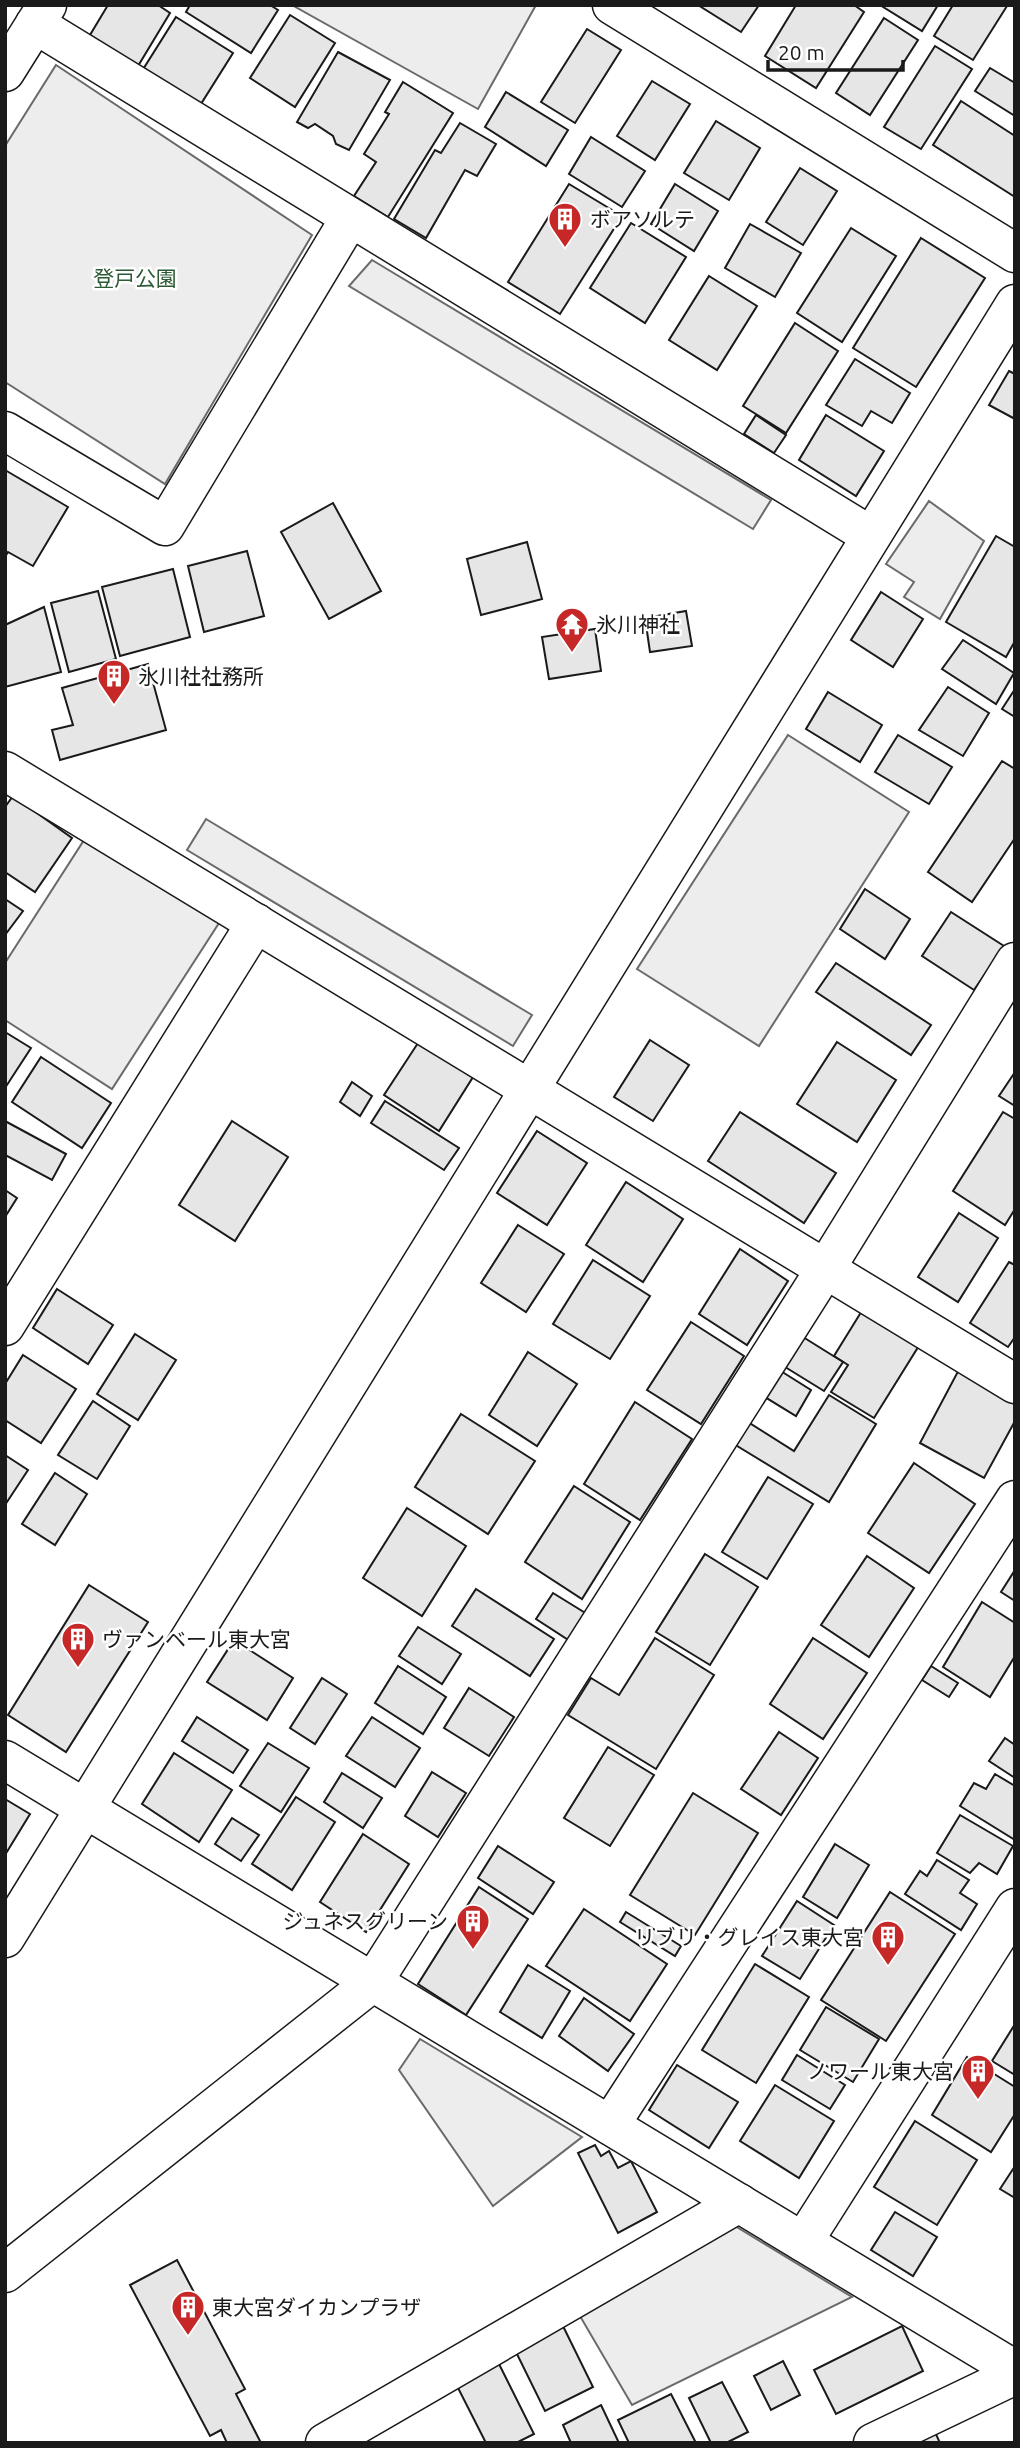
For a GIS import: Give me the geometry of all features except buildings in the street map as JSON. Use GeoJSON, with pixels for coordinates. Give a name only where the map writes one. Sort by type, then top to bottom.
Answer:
{"type":"FeatureCollection","features":[{"type":"Feature","properties":{"kind":"street"},"geometry":{"type":"LineString","coordinates":[[612,5],[1015,253]]}},
{"type":"Feature","properties":{"kind":"street"},"geometry":{"type":"LineString","coordinates":[[5,72],[41,15],[350,218],[871,536]]}},
{"type":"Feature","properties":{"kind":"street"},"geometry":{"type":"LineString","coordinates":[[5,431],[165,526],[350,218]]}},
{"type":"Feature","properties":{"kind":"street"},"geometry":{"type":"LineString","coordinates":[[5,1938],[1015,304]]}},
{"type":"Feature","properties":{"kind":"street"},"geometry":{"type":"LineString","coordinates":[[5,771],[1015,1384]]}},
{"type":"Feature","properties":{"kind":"street"},"geometry":{"type":"LineString","coordinates":[[5,1326],[256,923]]}},
{"type":"Feature","properties":{"kind":"street"},"geometry":{"type":"LineString","coordinates":[[5,2273],[373,1982],[826,1268],[1015,962]]}},
{"type":"Feature","properties":{"kind":"street"},"geometry":{"type":"LineString","coordinates":[[610,2125],[1015,1500]]}},
{"type":"Feature","properties":{"kind":"street"},"geometry":{"type":"LineString","coordinates":[[5,1760],[1015,2372]]}},
{"type":"Feature","properties":{"kind":"street"},"geometry":{"type":"LineString","coordinates":[[803,2242],[1015,1908]]}},
{"type":"Feature","properties":{"kind":"street"},"geometry":{"type":"LineString","coordinates":[[325,2443],[739,2203]]}},
{"type":"Feature","properties":{"kind":"street"},"geometry":{"type":"LineString","coordinates":[[873,2443],[1015,2372]]}},
{"type":"Feature","properties":{"kind":"shaded area"},"geometry":{"type":"Polygon","coordinates":[[[292,5],[536,5],[478,109],[292,5]]]}},
{"type":"Feature","properties":{"kind":"shaded area","name":"登戸公園"},"geometry":{"type":"Polygon","coordinates":[[[56,65],[312,235],[165,484],[5,382],[5,146],[56,65]]]}},
{"type":"Feature","properties":{"kind":"shaded area"},"geometry":{"type":"Polygon","coordinates":[[[372,260],[771,500],[753,529],[349,286],[372,260]]]}},
{"type":"Feature","properties":{"kind":"shaded area"},"geometry":{"type":"Polygon","coordinates":[[[929,501],[984,541],[940,619],[904,597],[914,582],[886,564],[929,501]]]}},
{"type":"Feature","properties":{"kind":"shaded area"},"geometry":{"type":"Polygon","coordinates":[[[788,735],[909,812],[759,1046],[637,969],[788,735]]]}},
{"type":"Feature","properties":{"kind":"shaded area"},"geometry":{"type":"Polygon","coordinates":[[[206,819],[532,1015],[513,1046],[187,850],[206,819]]]}},
{"type":"Feature","properties":{"kind":"shaded area"},"geometry":{"type":"Polygon","coordinates":[[[86,837],[219,923],[112,1089],[5,1020],[5,963],[86,837]]]}},
{"type":"Feature","properties":{"kind":"shaded area"},"geometry":{"type":"Polygon","coordinates":[[[420,2039],[582,2137],[493,2206],[399,2070],[420,2039]]]}},
{"type":"Feature","properties":{"kind":"shaded area"},"geometry":{"type":"Polygon","coordinates":[[[735,2226],[852,2297],[632,2405],[577,2311],[735,2226]]]}},
{"type":"Feature","properties":{"kind":"place","name":"ボアソルテ"},"geometry":{"type":"Point","coordinates":[565,249]}},
{"type":"Feature","properties":{"kind":"place","name":"氷川神社"},"geometry":{"type":"Point","coordinates":[572,654]}},
{"type":"Feature","properties":{"kind":"place","name":"氷川社社務所"},"geometry":{"type":"Point","coordinates":[114,706]}},
{"type":"Feature","properties":{"kind":"place","name":"ヴァンベール東大宮"},"geometry":{"type":"Point","coordinates":[78,1669]}},
{"type":"Feature","properties":{"kind":"place","name":"ジュネスグリーン"},"geometry":{"type":"Point","coordinates":[473,1951]}},
{"type":"Feature","properties":{"kind":"place","name":"リブリ・グレイス東大宮"},"geometry":{"type":"Point","coordinates":[888,1967]}},
{"type":"Feature","properties":{"kind":"place","name":"ノワール東大宮"},"geometry":{"type":"Point","coordinates":[978,2101]}},
{"type":"Feature","properties":{"kind":"place","name":"東大宮ダイカンプラザ"},"geometry":{"type":"Point","coordinates":[188,2337]}}]}
